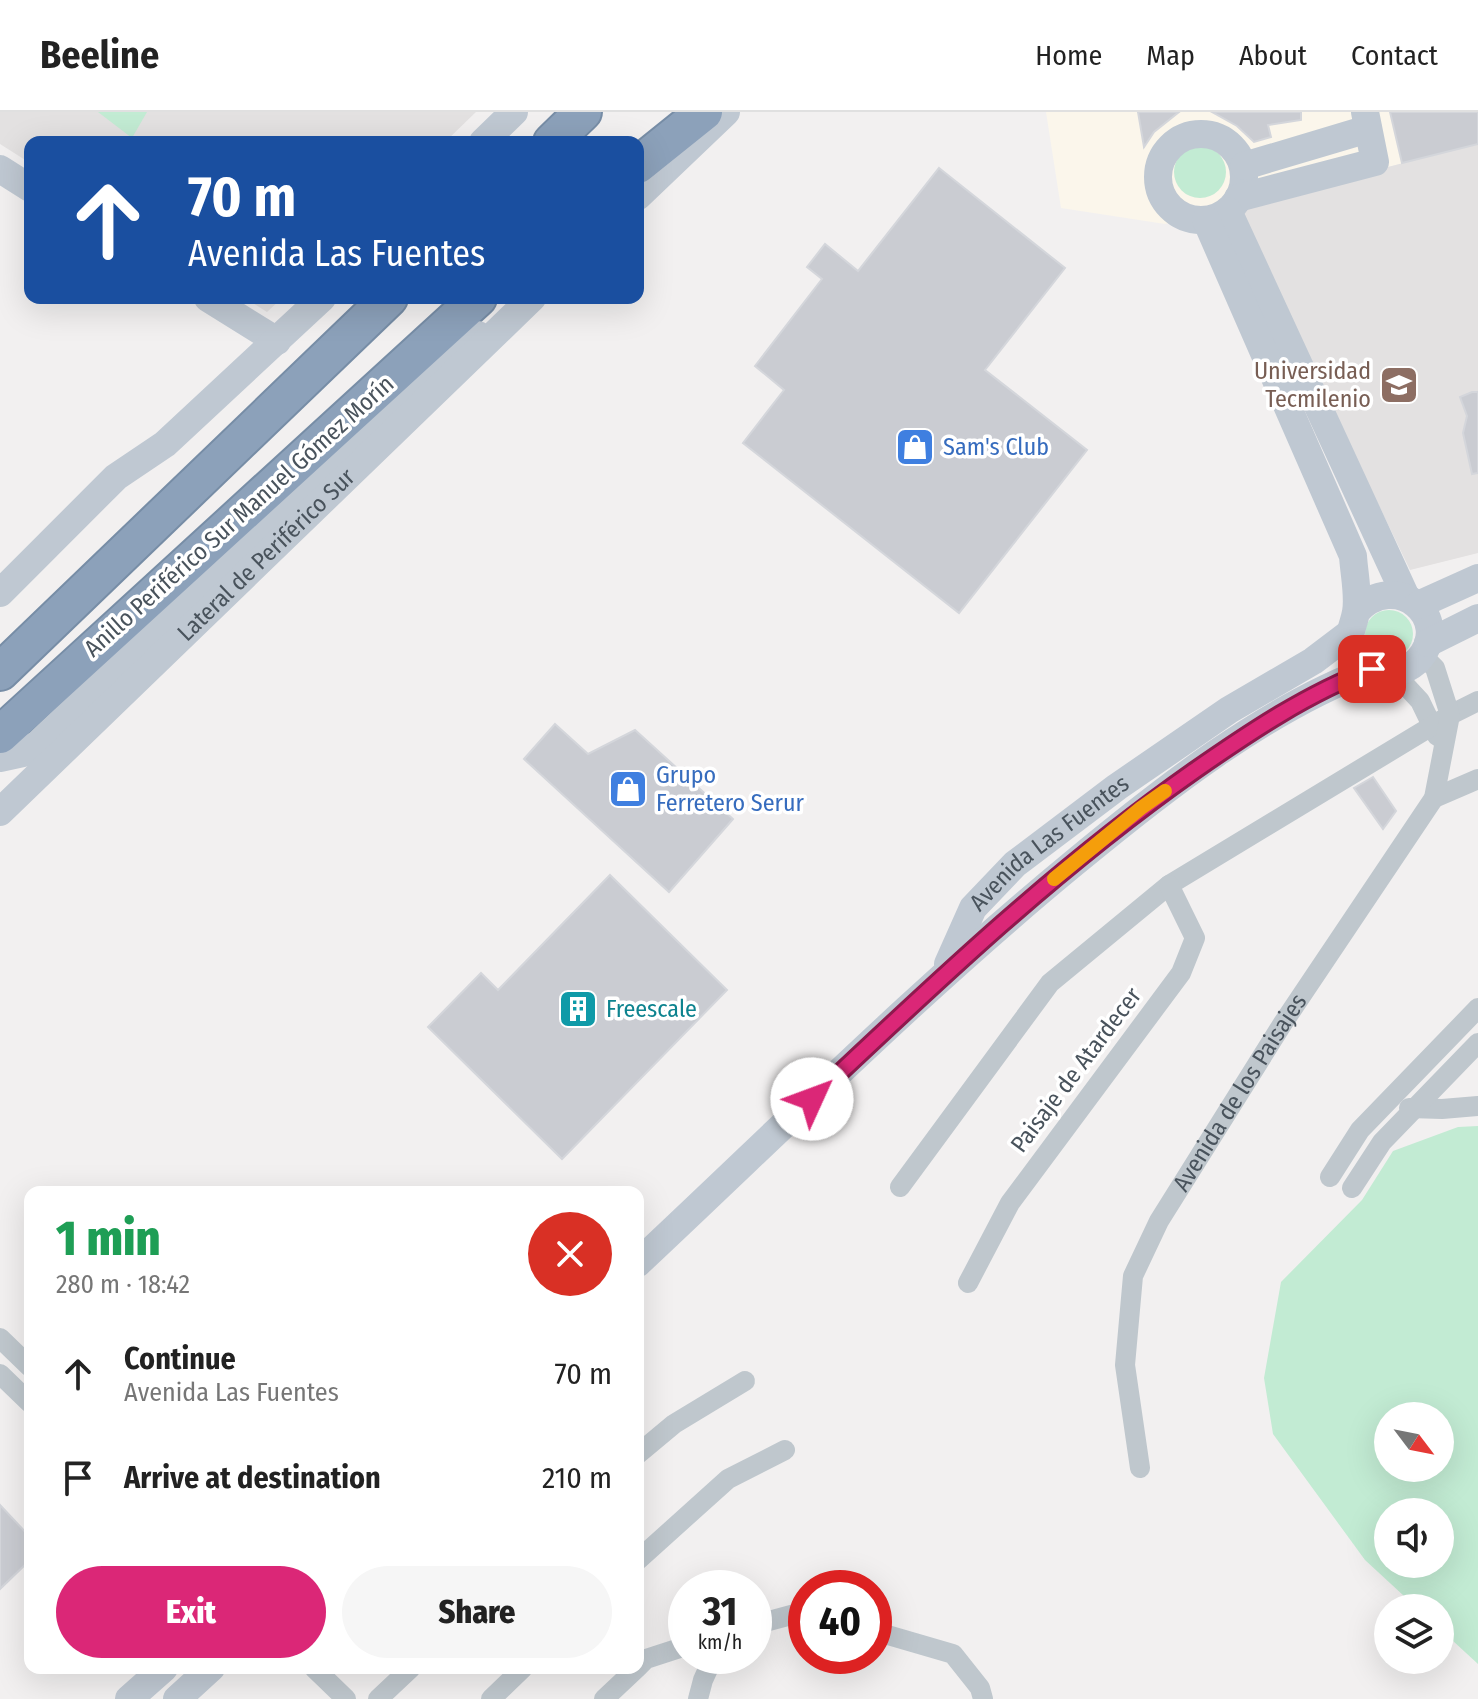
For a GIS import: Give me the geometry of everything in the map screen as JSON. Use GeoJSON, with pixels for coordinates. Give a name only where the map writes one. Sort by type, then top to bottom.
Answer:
{"type":"FeatureCollection","features":[{"type":"Feature","properties":{"kind":"highway"},"geometry":{"type":"LineString","coordinates":[[558,136],[583,112]]}},
{"type":"Feature","properties":{"kind":"highway"},"geometry":{"type":"LineString","coordinates":[[642,136],[665,112]]}},
{"type":"Feature","properties":{"kind":"highway"},"geometry":{"type":"LineString","coordinates":[[644,160],[704,112]]}},
{"type":"Feature","properties":{"kind":"highway","name":"Anillo Periférico Sur Manuel Gómez Morín"},"geometry":{"type":"LineString","coordinates":[[0,672],[383,304]]}},
{"type":"Feature","properties":{"kind":"highway","name":"Anillo Periférico Sur Manuel Gómez Morín"},"geometry":{"type":"LineString","coordinates":[[0,735],[471,304]]}},
{"type":"Feature","properties":{"kind":"street"},"geometry":{"type":"LineString","coordinates":[[489,136],[514,112]]}},
{"type":"Feature","properties":{"kind":"street"},"geometry":{"type":"LineString","coordinates":[[644,190],[726,112]]}},
{"type":"Feature","properties":{"kind":"street"},"geometry":{"type":"LineString","coordinates":[[1224,210],[1243,183],[1244,166],[1227,143],[1214,136],[1199,134],[1185,137],[1172,145],[1163,156],[1158,184],[1162,196],[1180,215],[1193,220],[1375,162],[1366,120],[1244,166]]}},
{"type":"Feature","properties":{"kind":"street"},"geometry":{"type":"LineString","coordinates":[[0,169],[24,184]]}},
{"type":"Feature","properties":{"kind":"street"},"geometry":{"type":"LineString","coordinates":[[1224,210],[1412,601],[1428,623],[1425,649]]}},
{"type":"Feature","properties":{"kind":"street"},"geometry":{"type":"LineString","coordinates":[[1224,210],[1353,556],[1352,648],[1360,660],[1383,671],[1415,664],[1425,649],[1478,618]]}},
{"type":"Feature","properties":{"kind":"street"},"geometry":{"type":"LineString","coordinates":[[218,304],[277,341]]}},
{"type":"Feature","properties":{"kind":"street"},"geometry":{"type":"LineString","coordinates":[[0,593],[116,477],[165,444],[316,304]]}},
{"type":"Feature","properties":{"kind":"street"},"geometry":{"type":"LineString","coordinates":[[0,758],[23,753],[38,744],[445,354],[522,307]]}},
{"type":"Feature","properties":{"kind":"street","name":"Lateral de Periférico Sur"},"geometry":{"type":"LineString","coordinates":[[0,812],[522,307]]}},
{"type":"Feature","properties":{"kind":"street"},"geometry":{"type":"LineString","coordinates":[[0,616],[131,490],[165,444]]}},
{"type":"Feature","properties":{"kind":"street"},"geometry":{"type":"LineString","coordinates":[[1353,622],[1373,597],[1384,594],[1412,601],[1478,578]]}},
{"type":"Feature","properties":{"kind":"street","name":"Avenida Las Fuentes"},"geometry":{"type":"LineString","coordinates":[[943,976],[973,908],[1015,864],[1117,787],[1217,718],[1313,661],[1353,622]]}},
{"type":"Feature","properties":{"kind":"street","name":"Avenida de los Paisajes"},"geometry":{"type":"LineString","coordinates":[[1140,1468],[1125,1365],[1133,1276],[1159,1221],[1283,1023],[1434,798],[1442,747],[1441,720],[1435,668],[1425,649]]}},
{"type":"Feature","properties":{"kind":"street","name":"Avenida Las Fuentes"},"geometry":{"type":"LineString","coordinates":[[943,976],[987,935],[1141,808],[1248,734],[1334,683],[1383,671]]}},
{"type":"Feature","properties":{"kind":"street","name":"Avenida de los Paisajes"},"geometry":{"type":"LineString","coordinates":[[1383,671],[1441,720]]}},
{"type":"Feature","properties":{"kind":"street"},"geometry":{"type":"LineString","coordinates":[[900,1187],[1050,983],[1169,885],[1441,720],[1478,701]]}},
{"type":"Feature","properties":{"kind":"street"},"geometry":{"type":"LineString","coordinates":[[1434,798],[1478,779]]}},
{"type":"Feature","properties":{"kind":"street","name":"Paisaje de Atardecer"},"geometry":{"type":"LineString","coordinates":[[968,1283],[1010,1203],[1181,973],[1195,938],[1169,885]]}},
{"type":"Feature","properties":{"kind":"street"},"geometry":{"type":"LineString","coordinates":[[644,1257],[943,976]]}},
{"type":"Feature","properties":{"kind":"street"},"geometry":{"type":"LineString","coordinates":[[1330,1177],[1360,1130],[1478,1008]]}},
{"type":"Feature","properties":{"kind":"street"},"geometry":{"type":"LineString","coordinates":[[1352,1188],[1382,1142],[1478,1043]]}},
{"type":"Feature","properties":{"kind":"street"},"geometry":{"type":"LineString","coordinates":[[1386,1103],[1415,1109],[1478,1106]]}},
{"type":"Feature","properties":{"kind":"street"},"geometry":{"type":"LineString","coordinates":[[0,1338],[24,1361]]}},
{"type":"Feature","properties":{"kind":"street"},"geometry":{"type":"LineString","coordinates":[[0,1374],[24,1397]]}},
{"type":"Feature","properties":{"kind":"street"},"geometry":{"type":"LineString","coordinates":[[644,1449],[674,1424],[745,1381]]}},
{"type":"Feature","properties":{"kind":"street"},"geometry":{"type":"LineString","coordinates":[[644,1555],[728,1479],[785,1450]]}},
{"type":"Feature","properties":{"kind":"street"},"geometry":{"type":"LineString","coordinates":[[892,1636],[953,1654],[980,1688],[983,1699]]}},
{"type":"Feature","properties":{"kind":"street"},"geometry":{"type":"LineString","coordinates":[[644,1661],[668,1652]]}},
{"type":"Feature","properties":{"kind":"street"},"geometry":{"type":"LineString","coordinates":[[129,1699],[157,1674]]}},
{"type":"Feature","properties":{"kind":"street"},"geometry":{"type":"LineString","coordinates":[[177,1699],[204,1674]]}},
{"type":"Feature","properties":{"kind":"street"},"geometry":{"type":"LineString","coordinates":[[320,1674],[346,1699]]}},
{"type":"Feature","properties":{"kind":"street"},"geometry":{"type":"LineString","coordinates":[[378,1699],[405,1674]]}},
{"type":"Feature","properties":{"kind":"street"},"geometry":{"type":"LineString","coordinates":[[491,1699],[517,1674]]}},
{"type":"Feature","properties":{"kind":"street"},"geometry":{"type":"LineString","coordinates":[[604,1699],[631,1674]]}},
{"type":"Feature","properties":{"kind":"street"},"geometry":{"type":"LineString","coordinates":[[698,1699],[706,1674]]}},
{"type":"Feature","properties":{"kind":"shaded area"},"geometry":{"type":"Polygon","coordinates":[[[0,112],[476,112],[451,136],[24,136],[24,159],[0,144],[0,112]]]}},
{"type":"Feature","properties":{"kind":"shaded area"},"geometry":{"type":"Polygon","coordinates":[[[1046,112],[1478,112],[1478,144],[1165,224],[1061,208],[1046,112]]]}},
{"type":"Feature","properties":{"kind":"shaded area","name":"Universidad Tecmilenio"},"geometry":{"type":"Polygon","coordinates":[[[1478,144],[1478,553],[1410,570],[1240,218],[1246,203],[1478,144]]]}},
{"type":"Feature","properties":{"kind":"shaded area"},"geometry":{"type":"Polygon","coordinates":[[[254,304],[276,304],[267,312],[254,304]]]}},
{"type":"Feature","properties":{"kind":"green space"},"geometry":{"type":"Polygon","coordinates":[[[98,112],[147,112],[133,136],[98,112]]]}},
{"type":"Feature","properties":{"kind":"green space"},"geometry":{"type":"Polygon","coordinates":[[[1200,146],[1219,153],[1226,172],[1219,191],[1200,198],[1181,191],[1174,172],[1181,153],[1200,146]]]}},
{"type":"Feature","properties":{"kind":"green space"},"geometry":{"type":"Polygon","coordinates":[[[1389,610],[1406,617],[1413,634],[1406,651],[1389,658],[1372,651],[1365,634],[1372,617],[1389,610]]]}},
{"type":"Feature","properties":{"kind":"green space"},"geometry":{"type":"Polygon","coordinates":[[[1478,1126],[1478,1664],[1454,1642],[1454,1594],[1402,1594],[1384,1578],[1454,1578],[1454,1498],[1374,1498],[1374,1568],[1273,1434],[1264,1378],[1281,1282],[1362,1200],[1393,1151],[1458,1127],[1478,1126]]]}},
{"type":"Feature","properties":{"kind":"building"},"geometry":{"type":"Polygon","coordinates":[[[1138,112],[1179,112],[1154,132],[1144,147],[1138,112]]]}},
{"type":"Feature","properties":{"kind":"building"},"geometry":{"type":"Polygon","coordinates":[[[1212,112],[1301,112],[1301,120],[1268,125],[1271,137],[1254,142],[1237,126],[1212,112]]]}},
{"type":"Feature","properties":{"kind":"building"},"geometry":{"type":"Polygon","coordinates":[[[1390,112],[1478,112],[1478,144],[1402,163],[1390,112]]]}},
{"type":"Feature","properties":{"kind":"building","name":"Sam's Club"},"geometry":{"type":"Polygon","coordinates":[[[939,168],[1065,268],[985,370],[1087,450],[959,613],[743,443],[784,390],[755,366],[822,279],[807,267],[825,244],[858,271],[939,168]]]}},
{"type":"Feature","properties":{"kind":"building"},"geometry":{"type":"Polygon","coordinates":[[[1478,392],[1478,473],[1472,474],[1463,433],[1467,416],[1460,397],[1478,392]]]}},
{"type":"Feature","properties":{"kind":"building","name":"Grupo Ferretero Serur"},"geometry":{"type":"Polygon","coordinates":[[[555,724],[588,754],[635,730],[733,819],[669,892],[524,759],[555,724]]]}},
{"type":"Feature","properties":{"kind":"building"},"geometry":{"type":"Polygon","coordinates":[[[1373,777],[1396,811],[1383,829],[1354,788],[1373,777]]]}},
{"type":"Feature","properties":{"kind":"building","name":"Freescale"},"geometry":{"type":"Polygon","coordinates":[[[610,875],[727,990],[562,1159],[428,1027],[481,973],[498,990],[610,875]]]}},
{"type":"Feature","properties":{"kind":"building"},"geometry":{"type":"Polygon","coordinates":[[[0,1505],[24,1531],[24,1566],[0,1589],[0,1505]]]}},
{"type":"Feature","properties":{"kind":"slow traffic"},"geometry":{"type":"LineString","coordinates":[[1054,879],[1165,791]]}},
{"type":"Feature","properties":{"kind":"place","name":"Universidad Tecmilenio"},"geometry":{"type":"Point","coordinates":[1399,385]}},
{"type":"Feature","properties":{"kind":"place","name":"Sam's Club"},"geometry":{"type":"Point","coordinates":[915,447]}},
{"type":"Feature","properties":{"kind":"place","name":"Grupo Ferretero Serur"},"geometry":{"type":"Point","coordinates":[628,789]}},
{"type":"Feature","properties":{"kind":"place","name":"Freescale"},"geometry":{"type":"Point","coordinates":[578,1009]}},
{"type":"Feature","properties":{"kind":"route"},"geometry":{"type":"LineString","coordinates":[[812,1099],[987,935],[1141,808],[1248,734],[1334,683],[1372,669]]}}]}
